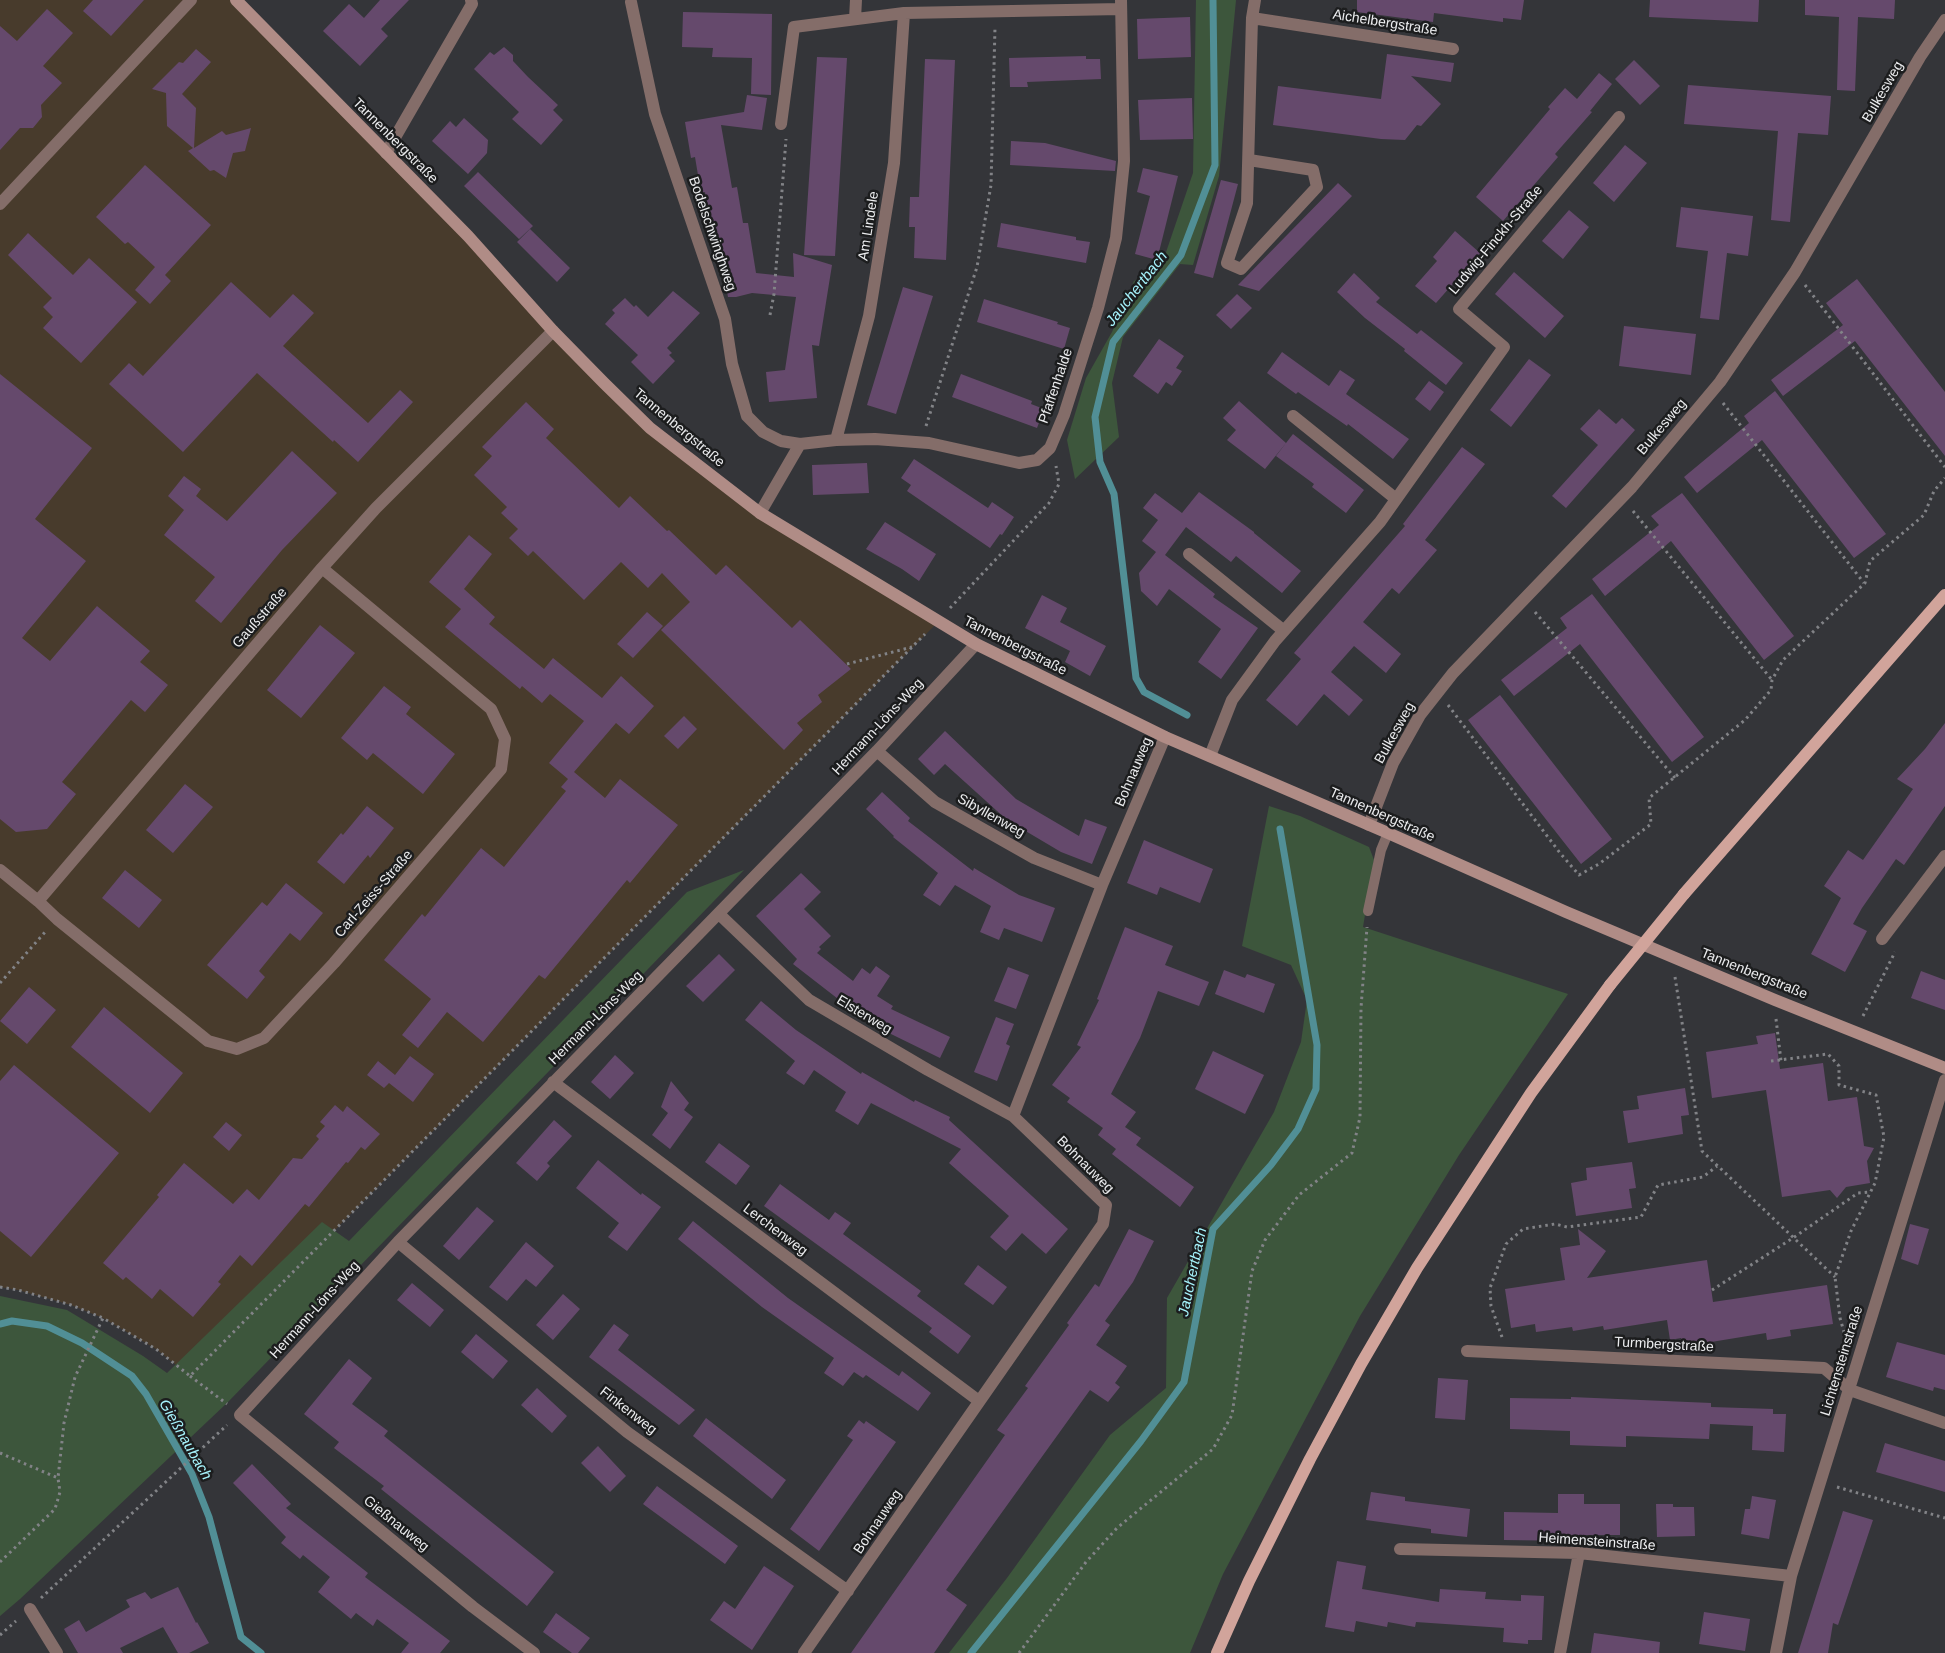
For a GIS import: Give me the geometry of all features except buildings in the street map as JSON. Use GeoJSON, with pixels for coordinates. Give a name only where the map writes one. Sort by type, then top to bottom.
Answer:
{"type":"FeatureCollection","features":[{"type":"Feature","properties":{"kind":"main road"},"geometry":{"type":"LineString","coordinates":[[1218,1653],[1249,1581],[1310,1459],[1361,1364],[1417,1268],[1531,1093],[1610,985],[1684,894],[1945,595]]}},
{"type":"Feature","properties":{"kind":"street"},"geometry":{"type":"LineString","coordinates":[[0,204],[191,0]]}},
{"type":"Feature","properties":{"kind":"street","name":"Tannenbergstraße"},"geometry":{"type":"LineString","coordinates":[[236,0],[468,236],[553,331],[604,384],[650,428],[760,512],[976,644],[1165,737],[1566,912],[1775,1000],[1945,1068]]}},
{"type":"Feature","properties":{"kind":"street"},"geometry":{"type":"LineString","coordinates":[[386,153],[472,4],[472,0]]}},
{"type":"Feature","properties":{"kind":"street"},"geometry":{"type":"LineString","coordinates":[[855,19],[856,0]]}},
{"type":"Feature","properties":{"kind":"street"},"geometry":{"type":"LineString","coordinates":[[1249,160],[1313,170],[1317,187],[1242,269],[1227,263],[1247,203],[1252,18],[1255,0]]}},
{"type":"Feature","properties":{"kind":"street","name":"Bodelschwinghweg"},"geometry":{"type":"LineString","coordinates":[[631,2],[655,114],[725,318],[732,364],[747,416],[763,432],[781,441],[800,444]]}},
{"type":"Feature","properties":{"kind":"street"},"geometry":{"type":"LineString","coordinates":[[781,124],[794,28],[904,13],[995,11],[1121,4]]}},
{"type":"Feature","properties":{"kind":"street","name":"Pfaffenhalde"},"geometry":{"type":"LineString","coordinates":[[1050,448],[1064,414],[1098,308],[1116,238],[1124,161],[1121,4]]}},
{"type":"Feature","properties":{"kind":"street","name":"Am Lindele"},"geometry":{"type":"LineString","coordinates":[[836,440],[869,316],[894,163],[904,13]]}},
{"type":"Feature","properties":{"kind":"street","name":"Aichelbergstraße"},"geometry":{"type":"LineString","coordinates":[[1252,18],[1453,49]]}},
{"type":"Feature","properties":{"kind":"street","name":"Bulkesweg"},"geometry":{"type":"LineString","coordinates":[[1369,825],[1393,763],[1420,715],[1453,673],[1632,487],[1720,382],[1795,272],[1920,57],[1945,20]]}},
{"type":"Feature","properties":{"kind":"street","name":"Ludwig-Finckh-Straße"},"geometry":{"type":"LineString","coordinates":[[1210,756],[1232,700],[1284,631],[1380,522],[1504,347],[1459,309],[1619,117]]}},
{"type":"Feature","properties":{"kind":"street","name":"Gaußstraße"},"geometry":{"type":"LineString","coordinates":[[38,901],[322,568],[376,508],[553,331]]}},
{"type":"Feature","properties":{"kind":"street"},"geometry":{"type":"LineString","coordinates":[[1293,416],[1396,500]]}},
{"type":"Feature","properties":{"kind":"street"},"geometry":{"type":"LineString","coordinates":[[760,512],[800,444],[836,440],[875,439],[920,443],[1020,463],[1037,460],[1050,448]]}},
{"type":"Feature","properties":{"kind":"street"},"geometry":{"type":"LineString","coordinates":[[1189,554],[1284,631]]}},
{"type":"Feature","properties":{"kind":"street","name":"Carl-Zeiss-Straße"},"geometry":{"type":"LineString","coordinates":[[38,901],[57,919],[208,1040],[237,1049],[264,1038],[334,962],[501,768],[505,739],[491,709],[322,568]]}},
{"type":"Feature","properties":{"kind":"street","name":"Hermann-Löns-Weg"},"geometry":{"type":"LineString","coordinates":[[240,1415],[398,1242],[877,751],[976,644]]}},
{"type":"Feature","properties":{"kind":"street","name":"Bohnauweg"},"geometry":{"type":"LineString","coordinates":[[804,1653],[1103,1224],[1106,1204],[1013,1116],[1102,885],[1165,737]]}},
{"type":"Feature","properties":{"kind":"street","name":"Sibyllenweg"},"geometry":{"type":"LineString","coordinates":[[877,751],[935,802],[1034,858],[1102,885]]}},
{"type":"Feature","properties":{"kind":"street"},"geometry":{"type":"LineString","coordinates":[[1882,938],[1945,856]]}},
{"type":"Feature","properties":{"kind":"street"},"geometry":{"type":"LineString","coordinates":[[0,870],[38,901]]}},
{"type":"Feature","properties":{"kind":"street","name":"Elsterweg"},"geometry":{"type":"LineString","coordinates":[[719,914],[809,1000],[928,1070],[1013,1116]]}},
{"type":"Feature","properties":{"kind":"street","name":"Lichtensteinstraße"},"geometry":{"type":"LineString","coordinates":[[1776,1653],[1791,1576],[1945,1080]]}},
{"type":"Feature","properties":{"kind":"street","name":"Lerchenweg"},"geometry":{"type":"LineString","coordinates":[[553,1082],[979,1401]]}},
{"type":"Feature","properties":{"kind":"street","name":"Finkenweg"},"geometry":{"type":"LineString","coordinates":[[398,1242],[627,1432],[848,1591]]}},
{"type":"Feature","properties":{"kind":"street","name":"Turmbergstraße"},"geometry":{"type":"LineString","coordinates":[[1467,1351],[1824,1368],[1850,1390]]}},
{"type":"Feature","properties":{"kind":"street"},"geometry":{"type":"LineString","coordinates":[[1850,1390],[1945,1424]]}},
{"type":"Feature","properties":{"kind":"street","name":"Gießnauweg"},"geometry":{"type":"LineString","coordinates":[[240,1415],[473,1606],[534,1653]]}},
{"type":"Feature","properties":{"kind":"street","name":"Heimensteinstraße"},"geometry":{"type":"LineString","coordinates":[[1400,1549],[1579,1553],[1791,1576]]}},
{"type":"Feature","properties":{"kind":"street"},"geometry":{"type":"LineString","coordinates":[[1560,1653],[1579,1553]]}},
{"type":"Feature","properties":{"kind":"street"},"geometry":{"type":"LineString","coordinates":[[30,1609],[57,1653]]}},
{"type":"Feature","properties":{"kind":"lane"},"geometry":{"type":"LineString","coordinates":[[1368,911],[1381,850],[1388,833]]}},
{"type":"Feature","properties":{"kind":"path"},"geometry":{"type":"LineString","coordinates":[[920,443],[934,404],[978,258],[991,185],[995,11]]}},
{"type":"Feature","properties":{"kind":"path"},"geometry":{"type":"LineString","coordinates":[[770,315],[786,136],[781,124]]}},
{"type":"Feature","properties":{"kind":"path"},"geometry":{"type":"LineString","coordinates":[[1805,285],[1945,467]]}},
{"type":"Feature","properties":{"kind":"path"},"geometry":{"type":"LineString","coordinates":[[1720,399],[1865,583]]}},
{"type":"Feature","properties":{"kind":"path"},"geometry":{"type":"LineString","coordinates":[[190,1376],[938,622],[1049,503],[1059,484],[1050,448]]}},
{"type":"Feature","properties":{"kind":"path"},"geometry":{"type":"LineString","coordinates":[[1446,702],[1560,853],[1579,875],[1599,864],[1651,824],[1649,798],[1745,720],[1771,690],[1772,680],[1783,660],[1865,583],[1870,561],[1924,515],[1934,491],[1945,478]]}},
{"type":"Feature","properties":{"kind":"path"},"geometry":{"type":"LineString","coordinates":[[1628,505],[1772,680]]}},
{"type":"Feature","properties":{"kind":"path"},"geometry":{"type":"LineString","coordinates":[[1534,611],[1675,778]]}},
{"type":"Feature","properties":{"kind":"path"},"geometry":{"type":"LineString","coordinates":[[846,664],[913,647]]}},
{"type":"Feature","properties":{"kind":"path"},"geometry":{"type":"LineString","coordinates":[[1019,1653],[1086,1562],[1117,1528],[1213,1449],[1232,1415],[1252,1271],[1265,1240],[1299,1195],[1352,1153],[1360,1117],[1361,1008],[1368,911]]}},
{"type":"Feature","properties":{"kind":"path"},"geometry":{"type":"LineString","coordinates":[[0,983],[57,919]]}},
{"type":"Feature","properties":{"kind":"path"},"geometry":{"type":"LineString","coordinates":[[1868,1008],[1897,947],[1882,938]]}},
{"type":"Feature","properties":{"kind":"path"},"geometry":{"type":"LineString","coordinates":[[1674,972],[1702,1151],[1835,1277]]}},
{"type":"Feature","properties":{"kind":"path"},"geometry":{"type":"LineString","coordinates":[[1776,1023],[1781,1061]]}},
{"type":"Feature","properties":{"kind":"path"},"geometry":{"type":"LineString","coordinates":[[1771,1061],[1828,1054],[1839,1066],[1839,1085],[1876,1095],[1884,1136],[1875,1183],[1851,1231],[1835,1277],[1840,1318],[1855,1368]]}},
{"type":"Feature","properties":{"kind":"path"},"geometry":{"type":"LineString","coordinates":[[1508,1353],[1491,1306],[1490,1288],[1506,1244],[1523,1228],[1555,1224],[1566,1227],[1641,1217],[1658,1185],[1703,1177],[1717,1166]]}},
{"type":"Feature","properties":{"kind":"path"},"geometry":{"type":"LineString","coordinates":[[1712,1290],[1793,1238],[1858,1193],[1870,1192]]}},
{"type":"Feature","properties":{"kind":"path"},"geometry":{"type":"LineString","coordinates":[[0,1286],[71,1305],[103,1318],[156,1349],[240,1415]]}},
{"type":"Feature","properties":{"kind":"path"},"geometry":{"type":"LineString","coordinates":[[0,1562],[55,1510],[60,1492],[58,1478],[64,1423],[75,1377],[103,1318]]}},
{"type":"Feature","properties":{"kind":"path"},"geometry":{"type":"LineString","coordinates":[[0,1636],[220,1431]]}},
{"type":"Feature","properties":{"kind":"path"},"geometry":{"type":"LineString","coordinates":[[0,1453],[58,1478]]}},
{"type":"Feature","properties":{"kind":"path"},"geometry":{"type":"LineString","coordinates":[[1821,1482],[1945,1518]]}},
{"type":"Feature","properties":{"kind":"shaded area"},"geometry":{"type":"Polygon","coordinates":[[[0,0],[236,0],[604,383],[760,513],[938,622],[190,1376],[156,1349],[103,1318],[71,1305],[18,1290],[0,1287],[0,0]]]}},
{"type":"Feature","properties":{"kind":"green space"},"geometry":{"type":"Polygon","coordinates":[[[1196,0],[1236,0],[1219,176],[1193,265],[1180,264],[1123,337],[1112,383],[1119,437],[1075,479],[1067,440],[1086,378],[1112,332],[1134,281],[1162,264],[1193,173],[1196,0]]]}},
{"type":"Feature","properties":{"kind":"green space"},"geometry":{"type":"Polygon","coordinates":[[[1269,806],[1300,816],[1369,847],[1374,860],[1363,927],[1568,994],[1459,1155],[1360,1316],[1223,1574],[1190,1653],[949,1653],[1007,1578],[1110,1435],[1166,1388],[1167,1298],[1274,1112],[1301,1042],[1307,1000],[1291,965],[1242,946],[1269,806]]]}},
{"type":"Feature","properties":{"kind":"green space"},"geometry":{"type":"Polygon","coordinates":[[[744,870],[228,1402],[0,1616],[0,1296],[67,1310],[143,1356],[167,1373],[322,1222],[349,1241],[687,892],[744,870]]]}},
{"type":"Feature","properties":{"kind":"waterway","name":"Jauchertbach"},"geometry":{"type":"LineString","coordinates":[[1187,715],[1144,692],[1136,678],[1114,494],[1100,462],[1095,417],[1113,342],[1181,255],[1215,165],[1213,0]]}},
{"type":"Feature","properties":{"kind":"waterway","name":"Jauchertbach"},"geometry":{"type":"LineString","coordinates":[[971,1653],[1141,1441],[1184,1382],[1213,1229],[1271,1165],[1298,1129],[1316,1089],[1317,1045],[1280,829]]}},
{"type":"Feature","properties":{"kind":"waterway","name":"Gießnaubach"},"geometry":{"type":"LineString","coordinates":[[0,1324],[12,1321],[47,1326],[82,1343],[132,1376],[146,1394],[192,1474],[209,1517],[241,1637],[261,1653]]}}]}
